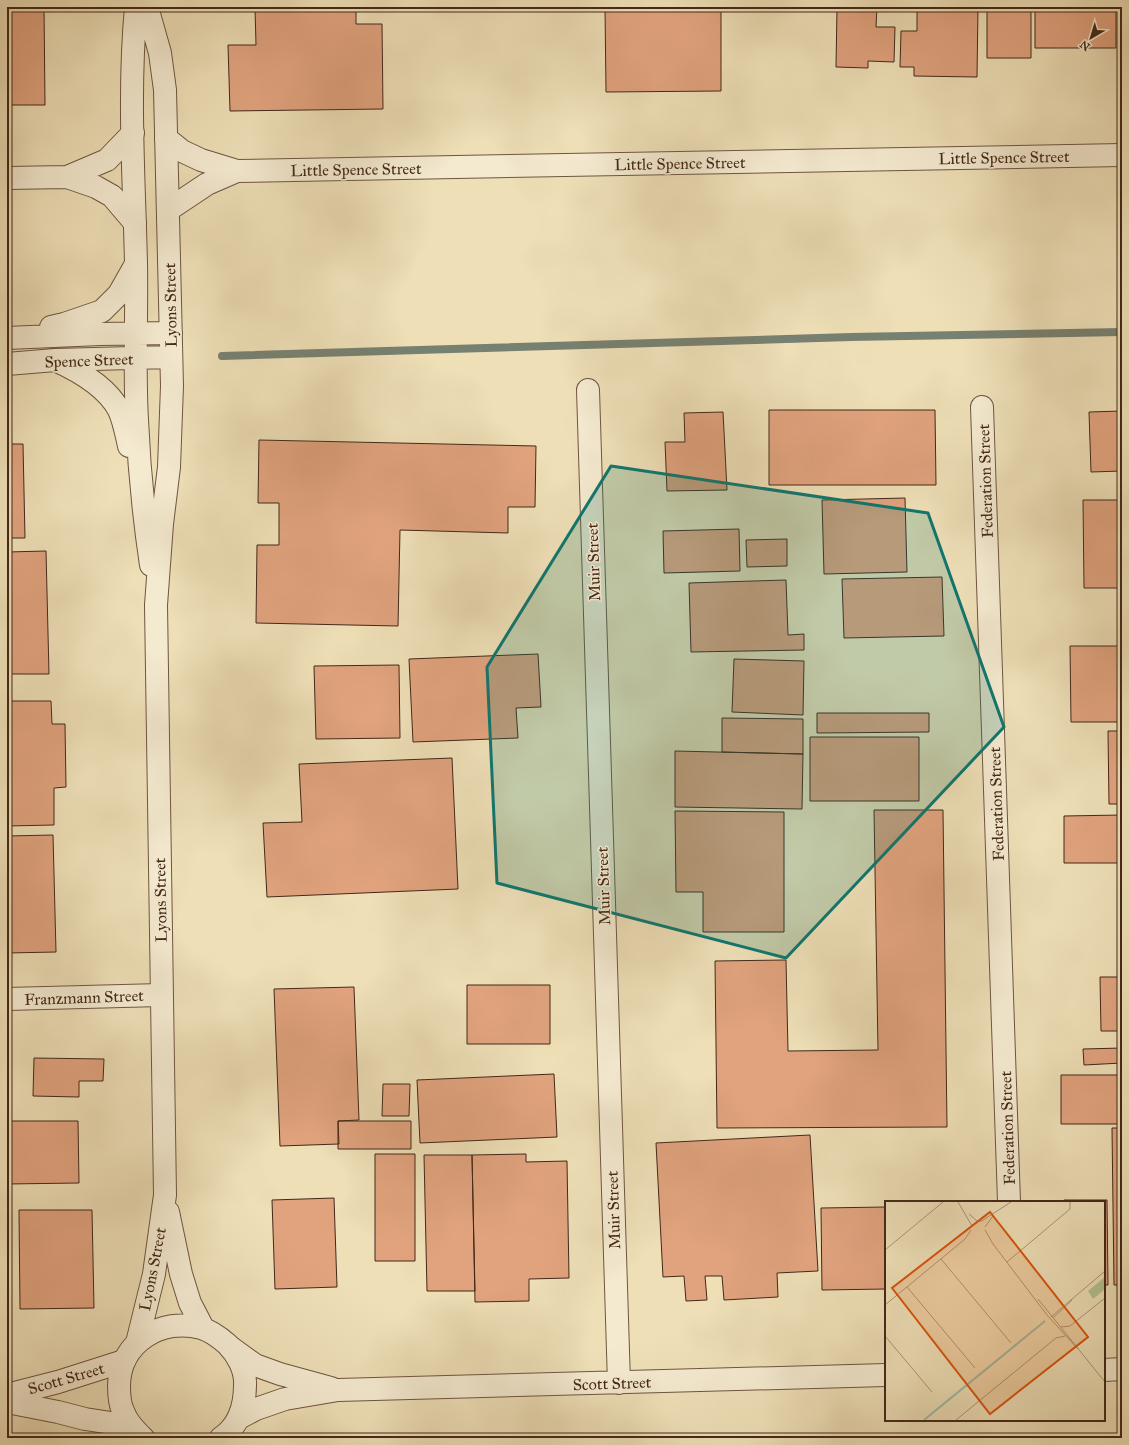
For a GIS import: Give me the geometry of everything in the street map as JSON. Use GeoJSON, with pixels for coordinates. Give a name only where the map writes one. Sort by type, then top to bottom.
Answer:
{"type":"FeatureCollection","features":[{"type":"Feature","properties":{"kind":"street","name":"Lyons Street"},"geometry":{"type":"LineString","coordinates":[[136,7],[132,49],[137,421],[145,519],[156,605]]}},
{"type":"Feature","properties":{"kind":"street","name":"Lyons Street"},"geometry":{"type":"LineString","coordinates":[[137,1343],[154,1274],[165,1195],[156,605],[162,524],[169,467],[172,386],[165,90],[160,53],[148,7]]}},
{"type":"Feature","properties":{"kind":"street"},"geometry":{"type":"LineString","coordinates":[[67,177],[107,160],[133,133]]}},
{"type":"Feature","properties":{"kind":"street","name":"Little Spence Street"},"geometry":{"type":"LineString","coordinates":[[166,138],[182,151],[201,160],[237,171],[1122,155]]}},
{"type":"Feature","properties":{"kind":"street","name":"Little Spence Street"},"geometry":{"type":"LineString","coordinates":[[168,210],[207,184],[237,171]]}},
{"type":"Feature","properties":{"kind":"street"},"geometry":{"type":"LineString","coordinates":[[7,178],[67,177],[96,187],[112,196],[135,223]]}},
{"type":"Feature","properties":{"kind":"street"},"geometry":{"type":"LineString","coordinates":[[7,337],[64,324],[102,311],[119,294],[136,264]]}},
{"type":"Feature","properties":{"kind":"street","name":"Spence Street"},"geometry":{"type":"LineString","coordinates":[[7,337],[171,333]]}},
{"type":"Feature","properties":{"kind":"street","name":"Spence Street"},"geometry":{"type":"LineString","coordinates":[[7,364],[55,360],[171,358]]}},
{"type":"Feature","properties":{"kind":"street"},"geometry":{"type":"LineString","coordinates":[[55,360],[74,369],[90,380],[107,395],[118,408],[124,424],[145,519]]}},
{"type":"Feature","properties":{"kind":"street","name":"Muir Street"},"geometry":{"type":"LineString","coordinates":[[588,390],[619,1382]]}},
{"type":"Feature","properties":{"kind":"street","name":"Federation Street"},"geometry":{"type":"LineString","coordinates":[[982,407],[1009,1201]]}},
{"type":"Feature","properties":{"kind":"street","name":"Franzmann Street"},"geometry":{"type":"LineString","coordinates":[[7,999],[161,995]]}},
{"type":"Feature","properties":{"kind":"street","name":"Lyons Street"},"geometry":{"type":"LineString","coordinates":[[165,1195],[190,1303],[202,1328]]}},
{"type":"Feature","properties":{"kind":"street"},"geometry":{"type":"LineString","coordinates":[[140,1435],[122,1411],[118,1394],[119,1377],[124,1361],[137,1343],[151,1332],[168,1326],[185,1325],[202,1328],[218,1336],[230,1347],[241,1363],[245,1381],[245,1400],[239,1418],[221,1438]]}},
{"type":"Feature","properties":{"kind":"street","name":"Scott Street"},"geometry":{"type":"LineString","coordinates":[[230,1347],[255,1365],[280,1374],[338,1390]]}},
{"type":"Feature","properties":{"kind":"street","name":"Scott Street"},"geometry":{"type":"LineString","coordinates":[[7,1395],[58,1382],[124,1361]]}},
{"type":"Feature","properties":{"kind":"street"},"geometry":{"type":"LineString","coordinates":[[1105,1370],[1122,1369]]}},
{"type":"Feature","properties":{"kind":"street","name":"Scott Street"},"geometry":{"type":"LineString","coordinates":[[239,1418],[256,1409],[285,1399],[338,1390],[885,1375]]}},
{"type":"Feature","properties":{"kind":"street","name":"Scott Street"},"geometry":{"type":"LineString","coordinates":[[7,1402],[58,1412],[140,1435]]}},
{"type":"Feature","properties":{"kind":"highlighted area"},"geometry":{"type":"Polygon","coordinates":[[[611,466],[928,513],[1004,727],[786,958],[497,883],[487,667],[611,466]]]}},
{"type":"Feature","properties":{"kind":"building"},"geometry":{"type":"Polygon","coordinates":[[[7,7],[44,7],[45,105],[7,105],[7,7]]]}},
{"type":"Feature","properties":{"kind":"building"},"geometry":{"type":"Polygon","coordinates":[[[255,7],[356,7],[356,24],[382,24],[383,109],[230,111],[228,45],[256,45],[255,7]]]}},
{"type":"Feature","properties":{"kind":"building"},"geometry":{"type":"Polygon","coordinates":[[[605,7],[721,7],[721,91],[606,92],[605,7]]]}},
{"type":"Feature","properties":{"kind":"building"},"geometry":{"type":"Polygon","coordinates":[[[851,7],[877,7],[876,27],[895,27],[894,62],[868,61],[868,68],[836,67],[837,9],[851,9],[851,7]]]}},
{"type":"Feature","properties":{"kind":"building"},"geometry":{"type":"Polygon","coordinates":[[[917,7],[978,7],[977,77],[914,76],[914,67],[900,67],[901,31],[917,31],[917,7]]]}},
{"type":"Feature","properties":{"kind":"building"},"geometry":{"type":"Polygon","coordinates":[[[987,7],[1031,7],[1031,58],[987,58],[987,7]]]}},
{"type":"Feature","properties":{"kind":"building"},"geometry":{"type":"Polygon","coordinates":[[[1035,7],[1116,7],[1116,48],[1035,48],[1035,7]]]}},
{"type":"Feature","properties":{"kind":"building"},"geometry":{"type":"Polygon","coordinates":[[[769,410],[935,410],[936,485],[769,485],[769,410]]]}},
{"type":"Feature","properties":{"kind":"building"},"geometry":{"type":"Polygon","coordinates":[[[1122,411],[1122,471],[1091,472],[1089,412],[1122,411]]]}},
{"type":"Feature","properties":{"kind":"building"},"geometry":{"type":"Polygon","coordinates":[[[723,412],[727,490],[667,491],[665,442],[685,442],[684,413],[723,412]]]}},
{"type":"Feature","properties":{"kind":"building"},"geometry":{"type":"Polygon","coordinates":[[[259,440],[536,446],[535,507],[508,507],[508,533],[400,530],[398,626],[256,623],[257,545],[279,545],[279,503],[258,503],[259,440]]]}},
{"type":"Feature","properties":{"kind":"building"},"geometry":{"type":"Polygon","coordinates":[[[7,444],[23,444],[25,538],[7,538],[7,444]]]}},
{"type":"Feature","properties":{"kind":"building"},"geometry":{"type":"Polygon","coordinates":[[[905,498],[907,572],[824,574],[822,500],[905,498]]]}},
{"type":"Feature","properties":{"kind":"building"},"geometry":{"type":"Polygon","coordinates":[[[1083,500],[1122,500],[1122,632],[1121,588],[1084,588],[1083,500]]]}},
{"type":"Feature","properties":{"kind":"building"},"geometry":{"type":"Polygon","coordinates":[[[739,529],[740,571],[664,573],[663,531],[739,529]]]}},
{"type":"Feature","properties":{"kind":"building"},"geometry":{"type":"Polygon","coordinates":[[[787,539],[787,566],[747,567],[746,540],[787,539]]]}},
{"type":"Feature","properties":{"kind":"building"},"geometry":{"type":"Polygon","coordinates":[[[46,551],[49,674],[7,674],[7,552],[46,551]]]}},
{"type":"Feature","properties":{"kind":"building"},"geometry":{"type":"Polygon","coordinates":[[[942,577],[944,636],[844,638],[842,579],[942,577]]]}},
{"type":"Feature","properties":{"kind":"building"},"geometry":{"type":"Polygon","coordinates":[[[786,580],[788,635],[804,634],[804,650],[691,652],[689,583],[786,580]]]}},
{"type":"Feature","properties":{"kind":"building"},"geometry":{"type":"Polygon","coordinates":[[[1070,646],[1122,646],[1122,722],[1071,722],[1070,646]]]}},
{"type":"Feature","properties":{"kind":"building"},"geometry":{"type":"Polygon","coordinates":[[[538,654],[541,707],[516,708],[518,738],[413,742],[409,659],[538,654]]]}},
{"type":"Feature","properties":{"kind":"building"},"geometry":{"type":"Polygon","coordinates":[[[734,659],[804,661],[803,715],[732,712],[734,659]]]}},
{"type":"Feature","properties":{"kind":"building"},"geometry":{"type":"Polygon","coordinates":[[[399,665],[400,738],[316,739],[314,666],[399,665]]]}},
{"type":"Feature","properties":{"kind":"building"},"geometry":{"type":"Polygon","coordinates":[[[7,701],[51,701],[52,724],[65,724],[66,787],[54,788],[54,825],[7,826],[7,701]]]}},
{"type":"Feature","properties":{"kind":"building"},"geometry":{"type":"Polygon","coordinates":[[[817,713],[929,713],[929,732],[817,733],[817,713]]]}},
{"type":"Feature","properties":{"kind":"building"},"geometry":{"type":"Polygon","coordinates":[[[722,718],[803,719],[803,754],[722,752],[722,718]]]}},
{"type":"Feature","properties":{"kind":"building"},"geometry":{"type":"Polygon","coordinates":[[[1108,731],[1122,731],[1122,804],[1109,804],[1108,731]]]}},
{"type":"Feature","properties":{"kind":"building"},"geometry":{"type":"Polygon","coordinates":[[[810,737],[919,737],[919,801],[810,801],[810,737]]]}},
{"type":"Feature","properties":{"kind":"building"},"geometry":{"type":"Polygon","coordinates":[[[675,751],[803,754],[802,809],[675,807],[675,751]]]}},
{"type":"Feature","properties":{"kind":"building"},"geometry":{"type":"Polygon","coordinates":[[[452,758],[458,889],[267,897],[263,823],[302,822],[299,764],[452,758]]]}},
{"type":"Feature","properties":{"kind":"building"},"geometry":{"type":"Polygon","coordinates":[[[874,810],[943,810],[947,1127],[717,1128],[715,961],[786,960],[788,1051],[878,1050],[874,810]]]}},
{"type":"Feature","properties":{"kind":"building"},"geometry":{"type":"Polygon","coordinates":[[[675,811],[784,812],[784,932],[703,932],[703,892],[676,892],[675,811]]]}},
{"type":"Feature","properties":{"kind":"building"},"geometry":{"type":"Polygon","coordinates":[[[1122,815],[1122,863],[1064,863],[1064,816],[1122,815]]]}},
{"type":"Feature","properties":{"kind":"building"},"geometry":{"type":"Polygon","coordinates":[[[53,835],[56,952],[7,953],[7,836],[53,835]]]}},
{"type":"Feature","properties":{"kind":"building"},"geometry":{"type":"Polygon","coordinates":[[[1100,977],[1122,977],[1122,1031],[1101,1031],[1100,977]]]}},
{"type":"Feature","properties":{"kind":"building"},"geometry":{"type":"Polygon","coordinates":[[[467,985],[550,985],[550,1044],[467,1044],[467,985]]]}},
{"type":"Feature","properties":{"kind":"building"},"geometry":{"type":"Polygon","coordinates":[[[354,987],[359,1120],[338,1121],[339,1144],[280,1146],[274,989],[354,987]]]}},
{"type":"Feature","properties":{"kind":"building"},"geometry":{"type":"Polygon","coordinates":[[[1122,1048],[1122,1063],[1084,1065],[1083,1049],[1122,1048]]]}},
{"type":"Feature","properties":{"kind":"building"},"geometry":{"type":"Polygon","coordinates":[[[34,1058],[104,1059],[103,1081],[79,1081],[79,1097],[33,1096],[34,1058]]]}},
{"type":"Feature","properties":{"kind":"building"},"geometry":{"type":"Polygon","coordinates":[[[554,1074],[557,1137],[420,1143],[417,1080],[554,1074]]]}},
{"type":"Feature","properties":{"kind":"building"},"geometry":{"type":"Polygon","coordinates":[[[1061,1075],[1122,1075],[1122,1124],[1061,1124],[1061,1075]]]}},
{"type":"Feature","properties":{"kind":"building"},"geometry":{"type":"Polygon","coordinates":[[[383,1084],[410,1084],[409,1116],[382,1116],[383,1084]]]}},
{"type":"Feature","properties":{"kind":"building"},"geometry":{"type":"Polygon","coordinates":[[[7,1121],[78,1121],[79,1183],[7,1184],[7,1121]]]}},
{"type":"Feature","properties":{"kind":"building"},"geometry":{"type":"Polygon","coordinates":[[[338,1121],[411,1121],[411,1149],[338,1149],[338,1121]]]}},
{"type":"Feature","properties":{"kind":"building"},"geometry":{"type":"Polygon","coordinates":[[[1112,1128],[1122,1128],[1122,1285],[1114,1285],[1112,1128]]]}},
{"type":"Feature","properties":{"kind":"building"},"geometry":{"type":"Polygon","coordinates":[[[810,1135],[818,1271],[777,1273],[778,1297],[724,1300],[722,1276],[705,1276],[707,1300],[686,1301],[684,1276],[663,1277],[656,1143],[810,1135]]]}},
{"type":"Feature","properties":{"kind":"building"},"geometry":{"type":"Polygon","coordinates":[[[375,1154],[415,1154],[415,1261],[375,1261],[375,1154]]]}},
{"type":"Feature","properties":{"kind":"building"},"geometry":{"type":"Polygon","coordinates":[[[526,1154],[526,1162],[567,1161],[569,1278],[529,1279],[529,1301],[475,1302],[472,1155],[526,1154]]]}},
{"type":"Feature","properties":{"kind":"building"},"geometry":{"type":"Polygon","coordinates":[[[424,1155],[472,1155],[475,1291],[427,1291],[424,1155]]]}},
{"type":"Feature","properties":{"kind":"building"},"geometry":{"type":"Polygon","coordinates":[[[334,1198],[337,1287],[275,1289],[272,1200],[334,1198]]]}},
{"type":"Feature","properties":{"kind":"building"},"geometry":{"type":"Polygon","coordinates":[[[1107,1200],[1108,1285],[1105,1285],[1105,1201],[1064,1201],[1107,1200]]]}},
{"type":"Feature","properties":{"kind":"building"},"geometry":{"type":"Polygon","coordinates":[[[885,1207],[885,1289],[822,1290],[821,1208],[885,1207]]]}},
{"type":"Feature","properties":{"kind":"building"},"geometry":{"type":"Polygon","coordinates":[[[19,1210],[92,1210],[94,1308],[20,1309],[19,1210]]]}},
{"type":"Feature","properties":{"kind":"waterway"},"geometry":{"type":"LineString","coordinates":[[222,356],[851,337],[1122,332]]}}]}
